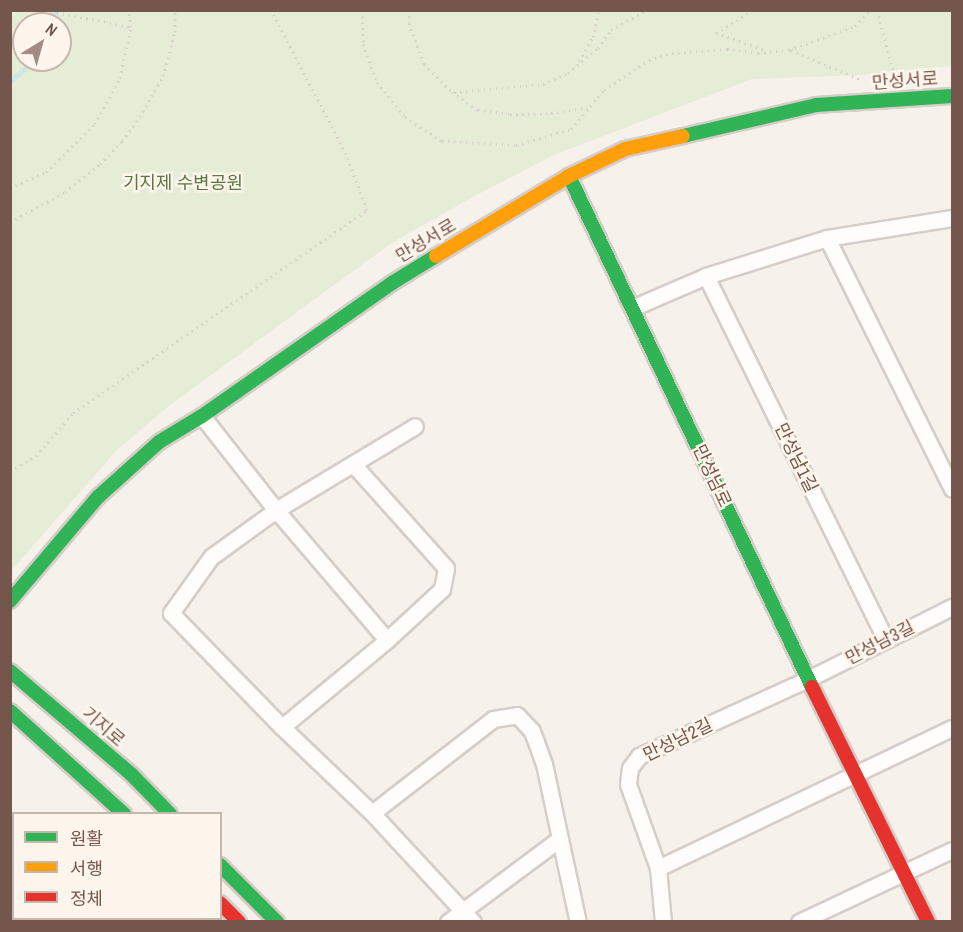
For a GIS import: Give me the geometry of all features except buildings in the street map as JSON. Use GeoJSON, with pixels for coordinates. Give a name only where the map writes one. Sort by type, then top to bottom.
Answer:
{"type":"FeatureCollection","features":[{"type":"Feature","properties":{"kind":"street","name":"만성서로"},"geometry":{"type":"LineString","coordinates":[[10,601],[98,497],[159,442],[202,416],[392,283],[570,176],[625,149],[816,105],[952,96]]}},
{"type":"Feature","properties":{"kind":"street","name":"만성남로"},"geometry":{"type":"LineString","coordinates":[[570,176],[854,776],[928,921]]}},
{"type":"Feature","properties":{"kind":"street"},"geometry":{"type":"LineString","coordinates":[[632,308],[706,276],[827,238],[952,218]]}},
{"type":"Feature","properties":{"kind":"street"},"geometry":{"type":"LineString","coordinates":[[827,238],[952,489]]}},
{"type":"Feature","properties":{"kind":"street","name":"만성남1길"},"geometry":{"type":"LineString","coordinates":[[706,276],[886,640]]}},
{"type":"Feature","properties":{"kind":"street"},"geometry":{"type":"LineString","coordinates":[[202,416],[276,510],[387,640]]}},
{"type":"Feature","properties":{"kind":"street"},"geometry":{"type":"LineString","coordinates":[[415,426],[276,510],[210,557],[171,613],[282,727],[372,813],[473,921]]}},
{"type":"Feature","properties":{"kind":"street"},"geometry":{"type":"LineString","coordinates":[[282,727],[387,640],[442,589],[446,568],[354,464]]}},
{"type":"Feature","properties":{"kind":"street","name":"만성남3길"},"geometry":{"type":"LineString","coordinates":[[808,679],[952,607]]}},
{"type":"Feature","properties":{"kind":"street","name":"기지로"},"geometry":{"type":"LineString","coordinates":[[10,671],[131,774],[169,812]]}},
{"type":"Feature","properties":{"kind":"street","name":"만성남2길"},"geometry":{"type":"LineString","coordinates":[[663,921],[658,868],[628,784],[630,768],[639,756],[808,679]]}},
{"type":"Feature","properties":{"kind":"street"},"geometry":{"type":"LineString","coordinates":[[10,711],[123,812]]}},
{"type":"Feature","properties":{"kind":"street"},"geometry":{"type":"LineString","coordinates":[[372,813],[493,719],[516,715],[531,731],[544,764],[558,840],[578,921]]}},
{"type":"Feature","properties":{"kind":"street"},"geometry":{"type":"LineString","coordinates":[[658,868],[952,728]]}},
{"type":"Feature","properties":{"kind":"street"},"geometry":{"type":"LineString","coordinates":[[448,921],[558,840]]}},
{"type":"Feature","properties":{"kind":"street"},"geometry":{"type":"LineString","coordinates":[[799,921],[952,850]]}},
{"type":"Feature","properties":{"kind":"street"},"geometry":{"type":"LineString","coordinates":[[222,867],[277,921]]}},
{"type":"Feature","properties":{"kind":"street"},"geometry":{"type":"LineString","coordinates":[[222,905],[239,921]]}},
{"type":"Feature","properties":{"kind":"path"},"geometry":{"type":"LineString","coordinates":[[45,10],[130,27]]}},
{"type":"Feature","properties":{"kind":"path"},"geometry":{"type":"LineString","coordinates":[[10,188],[46,172],[95,124],[120,78],[130,27],[129,10]]}},
{"type":"Feature","properties":{"kind":"path"},"geometry":{"type":"LineString","coordinates":[[10,222],[65,192],[100,164],[122,141],[140,117],[164,76],[175,32],[175,10]]}},
{"type":"Feature","properties":{"kind":"path"},"geometry":{"type":"LineString","coordinates":[[10,471],[36,456],[73,412],[367,210],[346,154],[271,10]]}},
{"type":"Feature","properties":{"kind":"path"},"geometry":{"type":"LineString","coordinates":[[362,10],[363,44],[377,82],[405,117],[442,141],[516,145],[571,129],[604,90],[649,60],[672,53],[727,49],[789,50],[855,26],[870,10]]}},
{"type":"Feature","properties":{"kind":"path"},"geometry":{"type":"LineString","coordinates":[[410,10],[409,23],[424,64],[452,92],[478,110],[551,113],[590,108]]}},
{"type":"Feature","properties":{"kind":"path"},"geometry":{"type":"LineString","coordinates":[[576,65],[593,37],[599,10]]}},
{"type":"Feature","properties":{"kind":"path"},"geometry":{"type":"LineString","coordinates":[[452,92],[543,84],[568,73],[598,48],[611,30],[647,10]]}},
{"type":"Feature","properties":{"kind":"path"},"geometry":{"type":"LineString","coordinates":[[753,10],[716,33],[769,51]]}},
{"type":"Feature","properties":{"kind":"path"},"geometry":{"type":"LineString","coordinates":[[878,10],[895,79]]}},
{"type":"Feature","properties":{"kind":"path"},"geometry":{"type":"LineString","coordinates":[[789,50],[860,80],[872,80]]}},
{"type":"Feature","properties":{"kind":"path"},"geometry":{"type":"LineString","coordinates":[[883,80],[906,78]]}},
{"type":"Feature","properties":{"kind":"green space","name":"기지제 수변공원"},"geometry":{"type":"Polygon","coordinates":[[[11,10],[952,11],[952,66],[861,75],[752,79],[554,155],[473,197],[393,242],[170,405],[117,450],[11,571],[11,10]]]}},
{"type":"Feature","properties":{"kind":"waterway"},"geometry":{"type":"LineString","coordinates":[[10,81],[21,72]]}},
{"type":"Feature","properties":{"kind":"traffic: fast"},"geometry":{"type":"LineString","coordinates":[[683,136],[816,105],[952,96]]}},
{"type":"Feature","properties":{"kind":"traffic: fast"},"geometry":{"type":"LineString","coordinates":[[569,176],[812,687]]}},
{"type":"Feature","properties":{"kind":"traffic: fast"},"geometry":{"type":"LineString","coordinates":[[10,601],[98,497],[159,442],[202,416],[392,283],[436,256]]}},
{"type":"Feature","properties":{"kind":"traffic: fast"},"geometry":{"type":"LineString","coordinates":[[10,671],[131,774],[168,812]]}},
{"type":"Feature","properties":{"kind":"traffic: fast"},"geometry":{"type":"LineString","coordinates":[[10,711],[122,812]]}},
{"type":"Feature","properties":{"kind":"traffic: fast"},"geometry":{"type":"LineString","coordinates":[[222,867],[277,922]]}},
{"type":"Feature","properties":{"kind":"traffic: slow"},"geometry":{"type":"LineString","coordinates":[[436,256],[569,176],[625,149],[683,136]]}},
{"type":"Feature","properties":{"kind":"traffic: jam"},"geometry":{"type":"LineString","coordinates":[[812,687],[928,922]]}},
{"type":"Feature","properties":{"kind":"traffic: jam"},"geometry":{"type":"LineString","coordinates":[[222,905],[239,922]]}}]}
